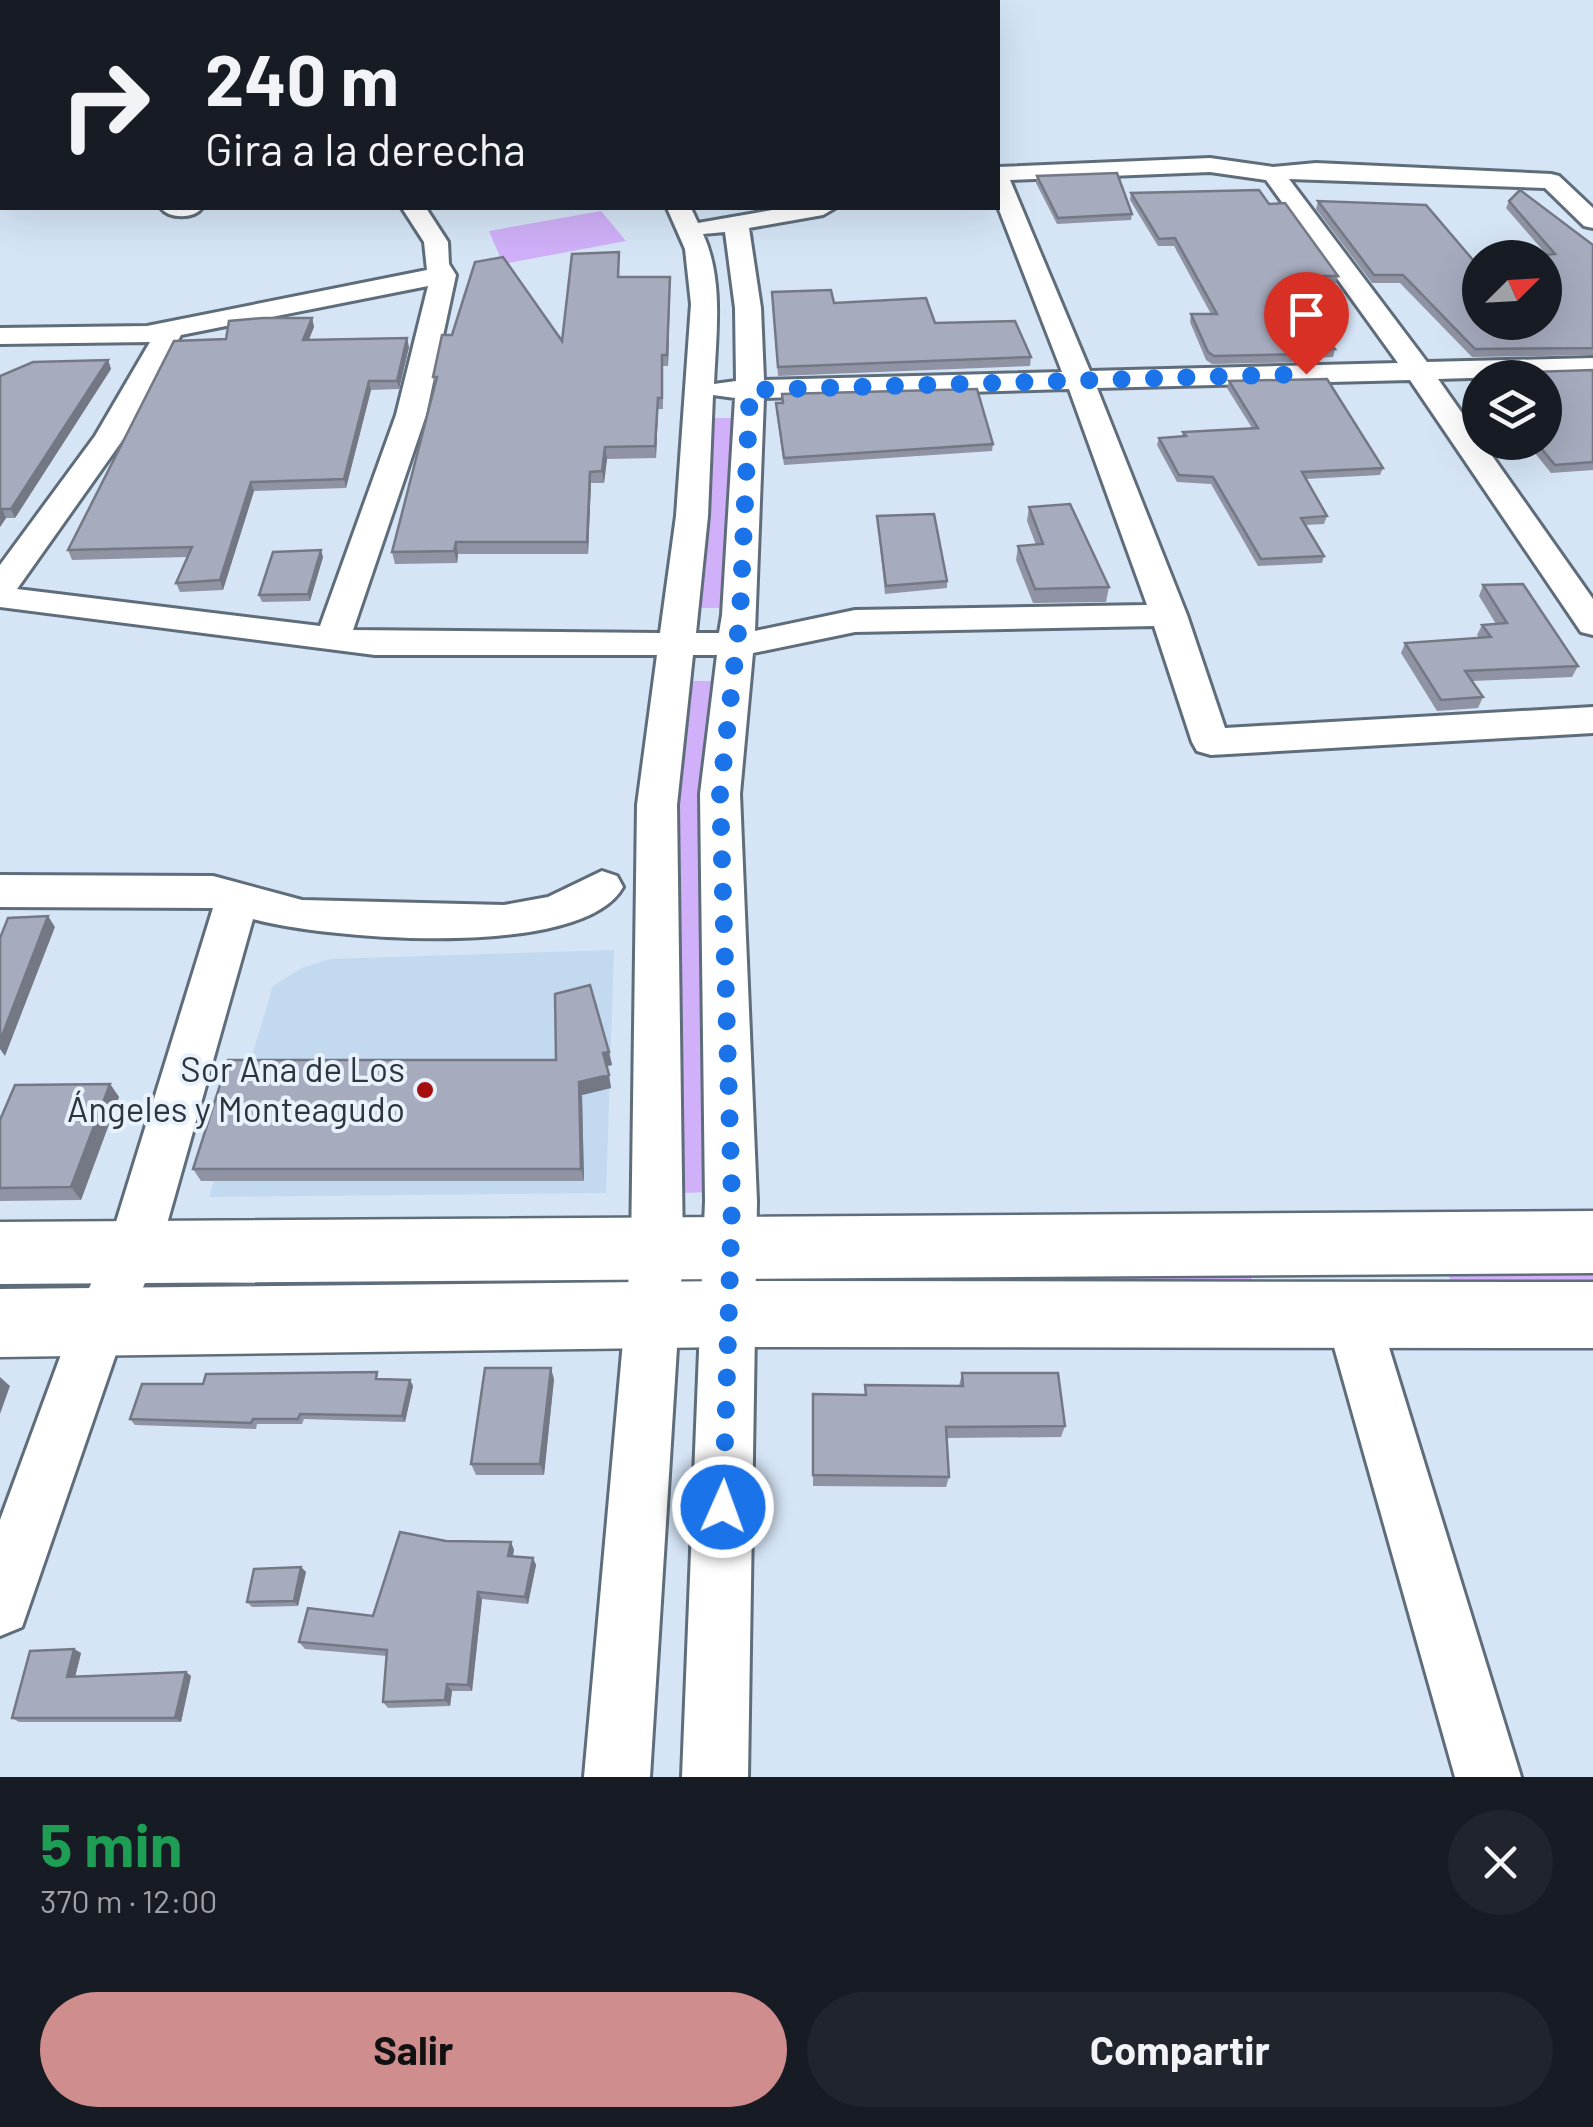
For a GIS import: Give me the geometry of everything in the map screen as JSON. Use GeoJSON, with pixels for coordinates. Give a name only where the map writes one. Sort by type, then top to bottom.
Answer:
{"type":"FeatureCollection","features":[{"type":"Feature","properties":{"kind":"street"},"geometry":{"type":"LineString","coordinates":[[1000,176],[1210,164],[1273,174],[1316,170],[1551,181],[1593,222]]}},
{"type":"Feature","properties":{"kind":"street"},"geometry":{"type":"LineString","coordinates":[[1273,174],[1418,370],[1593,624]]}},
{"type":"Feature","properties":{"kind":"street"},"geometry":{"type":"LineString","coordinates":[[1000,181],[1082,381],[1170,615],[1211,742],[1593,720]]}},
{"type":"Feature","properties":{"kind":"street"},"geometry":{"type":"LineString","coordinates":[[333,638],[411,414],[443,274],[436,264],[436,242],[415,210]]}},
{"type":"Feature","properties":{"kind":"street"},"geometry":{"type":"LineString","coordinates":[[617,1777],[655,1284],[657,805],[692,516],[704,304],[686,219],[736,223],[812,210]]}},
{"type":"Feature","properties":{"kind":"street"},"geometry":{"type":"LineString","coordinates":[[715,1777],[729,1282],[720,794],[736,644],[750,390],[748,308],[736,223]]}},
{"type":"Feature","properties":{"kind":"street"},"geometry":{"type":"LineString","coordinates":[[0,336],[147,334],[443,274]]}},
{"type":"Feature","properties":{"kind":"street"},"geometry":{"type":"LineString","coordinates":[[171,329],[110,438],[0,593],[375,644],[736,644],[771,642],[795,631],[851,621],[1170,615]]}},
{"type":"Feature","properties":{"kind":"street"},"geometry":{"type":"LineString","coordinates":[[699,391],[1593,366]]}},
{"type":"Feature","properties":{"kind":"street"},"geometry":{"type":"LineString","coordinates":[[0,891],[213,892],[302,916],[504,922],[557,912],[602,888]]}},
{"type":"Feature","properties":{"kind":"street"},"geometry":{"type":"LineString","coordinates":[[0,1605],[100,1322],[133,1252],[237,901]]}},
{"type":"Feature","properties":{"kind":"street"},"geometry":{"type":"LineString","coordinates":[[0,1322],[100,1322],[1328,1244],[1593,1242]]}},
{"type":"Feature","properties":{"kind":"street"},"geometry":{"type":"LineString","coordinates":[[1328,1244],[1488,1777]]}},
{"type":"Feature","properties":{"kind":"street"},"geometry":{"type":"LineString","coordinates":[[0,1253],[133,1252],[655,1284]]}},
{"type":"Feature","properties":{"kind":"street"},"geometry":{"type":"LineString","coordinates":[[729,1282],[1352,1314],[1593,1315]]}},
{"type":"Feature","properties":{"kind":"shaded area"},"geometry":{"type":"Polygon","coordinates":[[[601,211],[626,241],[503,264],[489,231],[601,211]]]}},
{"type":"Feature","properties":{"kind":"shaded area"},"geometry":{"type":"Polygon","coordinates":[[[713,418],[737,418],[725,608],[696,608],[713,418]]]}},
{"type":"Feature","properties":{"kind":"shaded area"},"geometry":{"type":"Polygon","coordinates":[[[686,681],[713,681],[703,787],[709,1192],[681,1193],[676,790],[686,681]]]}},
{"type":"Feature","properties":{"kind":"shaded area","name":"Sor Ana de Los Ángeles y Monteagudo"},"geometry":{"type":"Polygon","coordinates":[[[614,950],[606,1193],[209,1197],[273,986],[302,968],[330,959],[614,950]]]}},
{"type":"Feature","properties":{"kind":"shaded area"},"geometry":{"type":"Polygon","coordinates":[[[1593,1264],[1593,1288],[1453,1288],[1445,1265],[1593,1264]]]}},
{"type":"Feature","properties":{"kind":"shaded area"},"geometry":{"type":"Polygon","coordinates":[[[1249,1269],[1254,1290],[793,1291],[793,1270],[1249,1269]]]}},
{"type":"Feature","properties":{"kind":"shaded area"},"geometry":{"type":"Polygon","coordinates":[[[209,1274],[567,1275],[565,1296],[202,1295],[209,1274]]]}},
{"type":"Feature","properties":{"kind":"building"},"geometry":{"type":"Polygon","coordinates":[[[1117,173],[1132,214],[1058,218],[1037,176],[1117,173]]]}},
{"type":"Feature","properties":{"kind":"building"},"geometry":{"type":"Polygon","coordinates":[[[1259,190],[1269,204],[1285,203],[1338,276],[1310,276],[1336,309],[1306,311],[1335,349],[1307,350],[1309,354],[1214,356],[1208,352],[1191,314],[1217,314],[1175,238],[1159,239],[1131,193],[1259,190]]]}},
{"type":"Feature","properties":{"kind":"building"},"geometry":{"type":"Polygon","coordinates":[[[1520,190],[1593,245],[1593,348],[1475,349],[1466,340],[1562,340],[1562,240],[1543,240],[1509,201],[1520,190]]]}},
{"type":"Feature","properties":{"kind":"building"},"geometry":{"type":"Polygon","coordinates":[[[1318,201],[1426,205],[1462,247],[1462,336],[1403,275],[1374,275],[1318,201]]]}},
{"type":"Feature","properties":{"kind":"building"},"geometry":{"type":"Polygon","coordinates":[[[619,252],[618,277],[670,277],[667,355],[662,355],[662,398],[658,398],[655,446],[605,447],[602,471],[590,472],[587,542],[456,542],[454,551],[392,552],[437,377],[433,377],[442,335],[452,335],[475,262],[503,257],[562,341],[572,254],[619,252]]]}},
{"type":"Feature","properties":{"kind":"building"},"geometry":{"type":"Polygon","coordinates":[[[831,290],[834,303],[926,298],[935,323],[1015,321],[1031,357],[778,367],[772,292],[831,290]]]}},
{"type":"Feature","properties":{"kind":"building"},"geometry":{"type":"Polygon","coordinates":[[[312,318],[303,340],[407,338],[397,381],[369,381],[344,479],[251,482],[220,580],[176,583],[192,547],[68,550],[174,341],[226,339],[229,321],[312,318]]]}},
{"type":"Feature","properties":{"kind":"building"},"geometry":{"type":"Polygon","coordinates":[[[108,360],[11,509],[0,512],[0,376],[33,362],[108,360]]]}},
{"type":"Feature","properties":{"kind":"building"},"geometry":{"type":"Polygon","coordinates":[[[1593,370],[1593,462],[1555,465],[1551,460],[1562,460],[1562,371],[1593,370]]]}},
{"type":"Feature","properties":{"kind":"building"},"geometry":{"type":"Polygon","coordinates":[[[1327,379],[1383,468],[1302,472],[1327,516],[1301,518],[1324,556],[1261,559],[1213,477],[1179,475],[1159,438],[1186,436],[1183,432],[1258,428],[1229,381],[1327,379]]]}},
{"type":"Feature","properties":{"kind":"building"},"geometry":{"type":"Polygon","coordinates":[[[977,389],[993,444],[784,458],[776,403],[783,403],[782,394],[977,389]]]}},
{"type":"Feature","properties":{"kind":"building"},"geometry":{"type":"Polygon","coordinates":[[[1070,504],[1109,587],[1035,589],[1018,546],[1043,544],[1029,507],[1070,504]]]}},
{"type":"Feature","properties":{"kind":"building"},"geometry":{"type":"Polygon","coordinates":[[[934,514],[947,581],[886,586],[877,516],[934,514]]]}},
{"type":"Feature","properties":{"kind":"building"},"geometry":{"type":"Polygon","coordinates":[[[321,550],[308,594],[259,595],[273,552],[321,550]]]}},
{"type":"Feature","properties":{"kind":"building"},"geometry":{"type":"Polygon","coordinates":[[[1523,584],[1578,666],[1465,671],[1483,697],[1441,700],[1405,643],[1491,637],[1482,625],[1507,623],[1483,585],[1523,584]]]}},
{"type":"Feature","properties":{"kind":"building"},"geometry":{"type":"Polygon","coordinates":[[[48,916],[0,1041],[0,938],[8,918],[48,916]]]}},
{"type":"Feature","properties":{"kind":"building"},"geometry":{"type":"Polygon","coordinates":[[[590,985],[609,1052],[603,1053],[609,1075],[579,1082],[581,1169],[193,1169],[228,1060],[556,1060],[555,994],[590,985]]]}},
{"type":"Feature","properties":{"kind":"building"},"geometry":{"type":"Polygon","coordinates":[[[110,1084],[71,1187],[0,1188],[0,1120],[15,1085],[110,1084]]]}},
{"type":"Feature","properties":{"kind":"building"},"geometry":{"type":"Polygon","coordinates":[[[485,1368],[551,1368],[540,1464],[471,1464],[485,1368]]]}},
{"type":"Feature","properties":{"kind":"building"},"geometry":{"type":"Polygon","coordinates":[[[377,1372],[376,1379],[410,1380],[402,1416],[300,1414],[298,1419],[253,1419],[251,1423],[130,1419],[142,1384],[203,1384],[206,1374],[377,1372]]]}},
{"type":"Feature","properties":{"kind":"building"},"geometry":{"type":"Polygon","coordinates":[[[962,1373],[1058,1373],[1065,1426],[946,1427],[949,1477],[813,1475],[813,1394],[866,1395],[865,1385],[963,1386],[962,1373]]]}},
{"type":"Feature","properties":{"kind":"building"},"geometry":{"type":"Polygon","coordinates":[[[400,1532],[446,1541],[511,1542],[508,1556],[533,1558],[525,1597],[478,1592],[468,1685],[447,1684],[445,1700],[383,1702],[387,1650],[299,1642],[308,1608],[373,1616],[400,1532]]]}},
{"type":"Feature","properties":{"kind":"building"},"geometry":{"type":"Polygon","coordinates":[[[301,1567],[294,1601],[247,1602],[254,1569],[301,1567]]]}},
{"type":"Feature","properties":{"kind":"building"},"geometry":{"type":"Polygon","coordinates":[[[74,1649],[67,1677],[186,1672],[175,1718],[12,1718],[30,1651],[74,1649]]]}},
{"type":"Feature","properties":{"kind":"place","name":"Sor Ana de Los Ángeles y Monteagudo"},"geometry":{"type":"Point","coordinates":[425,1090]}},
{"type":"Feature","properties":{"kind":"route"},"geometry":{"type":"LineString","coordinates":[[723,1507],[732,1201],[720,794],[728,692],[740,614],[750,390],[1306,374]]}}]}
